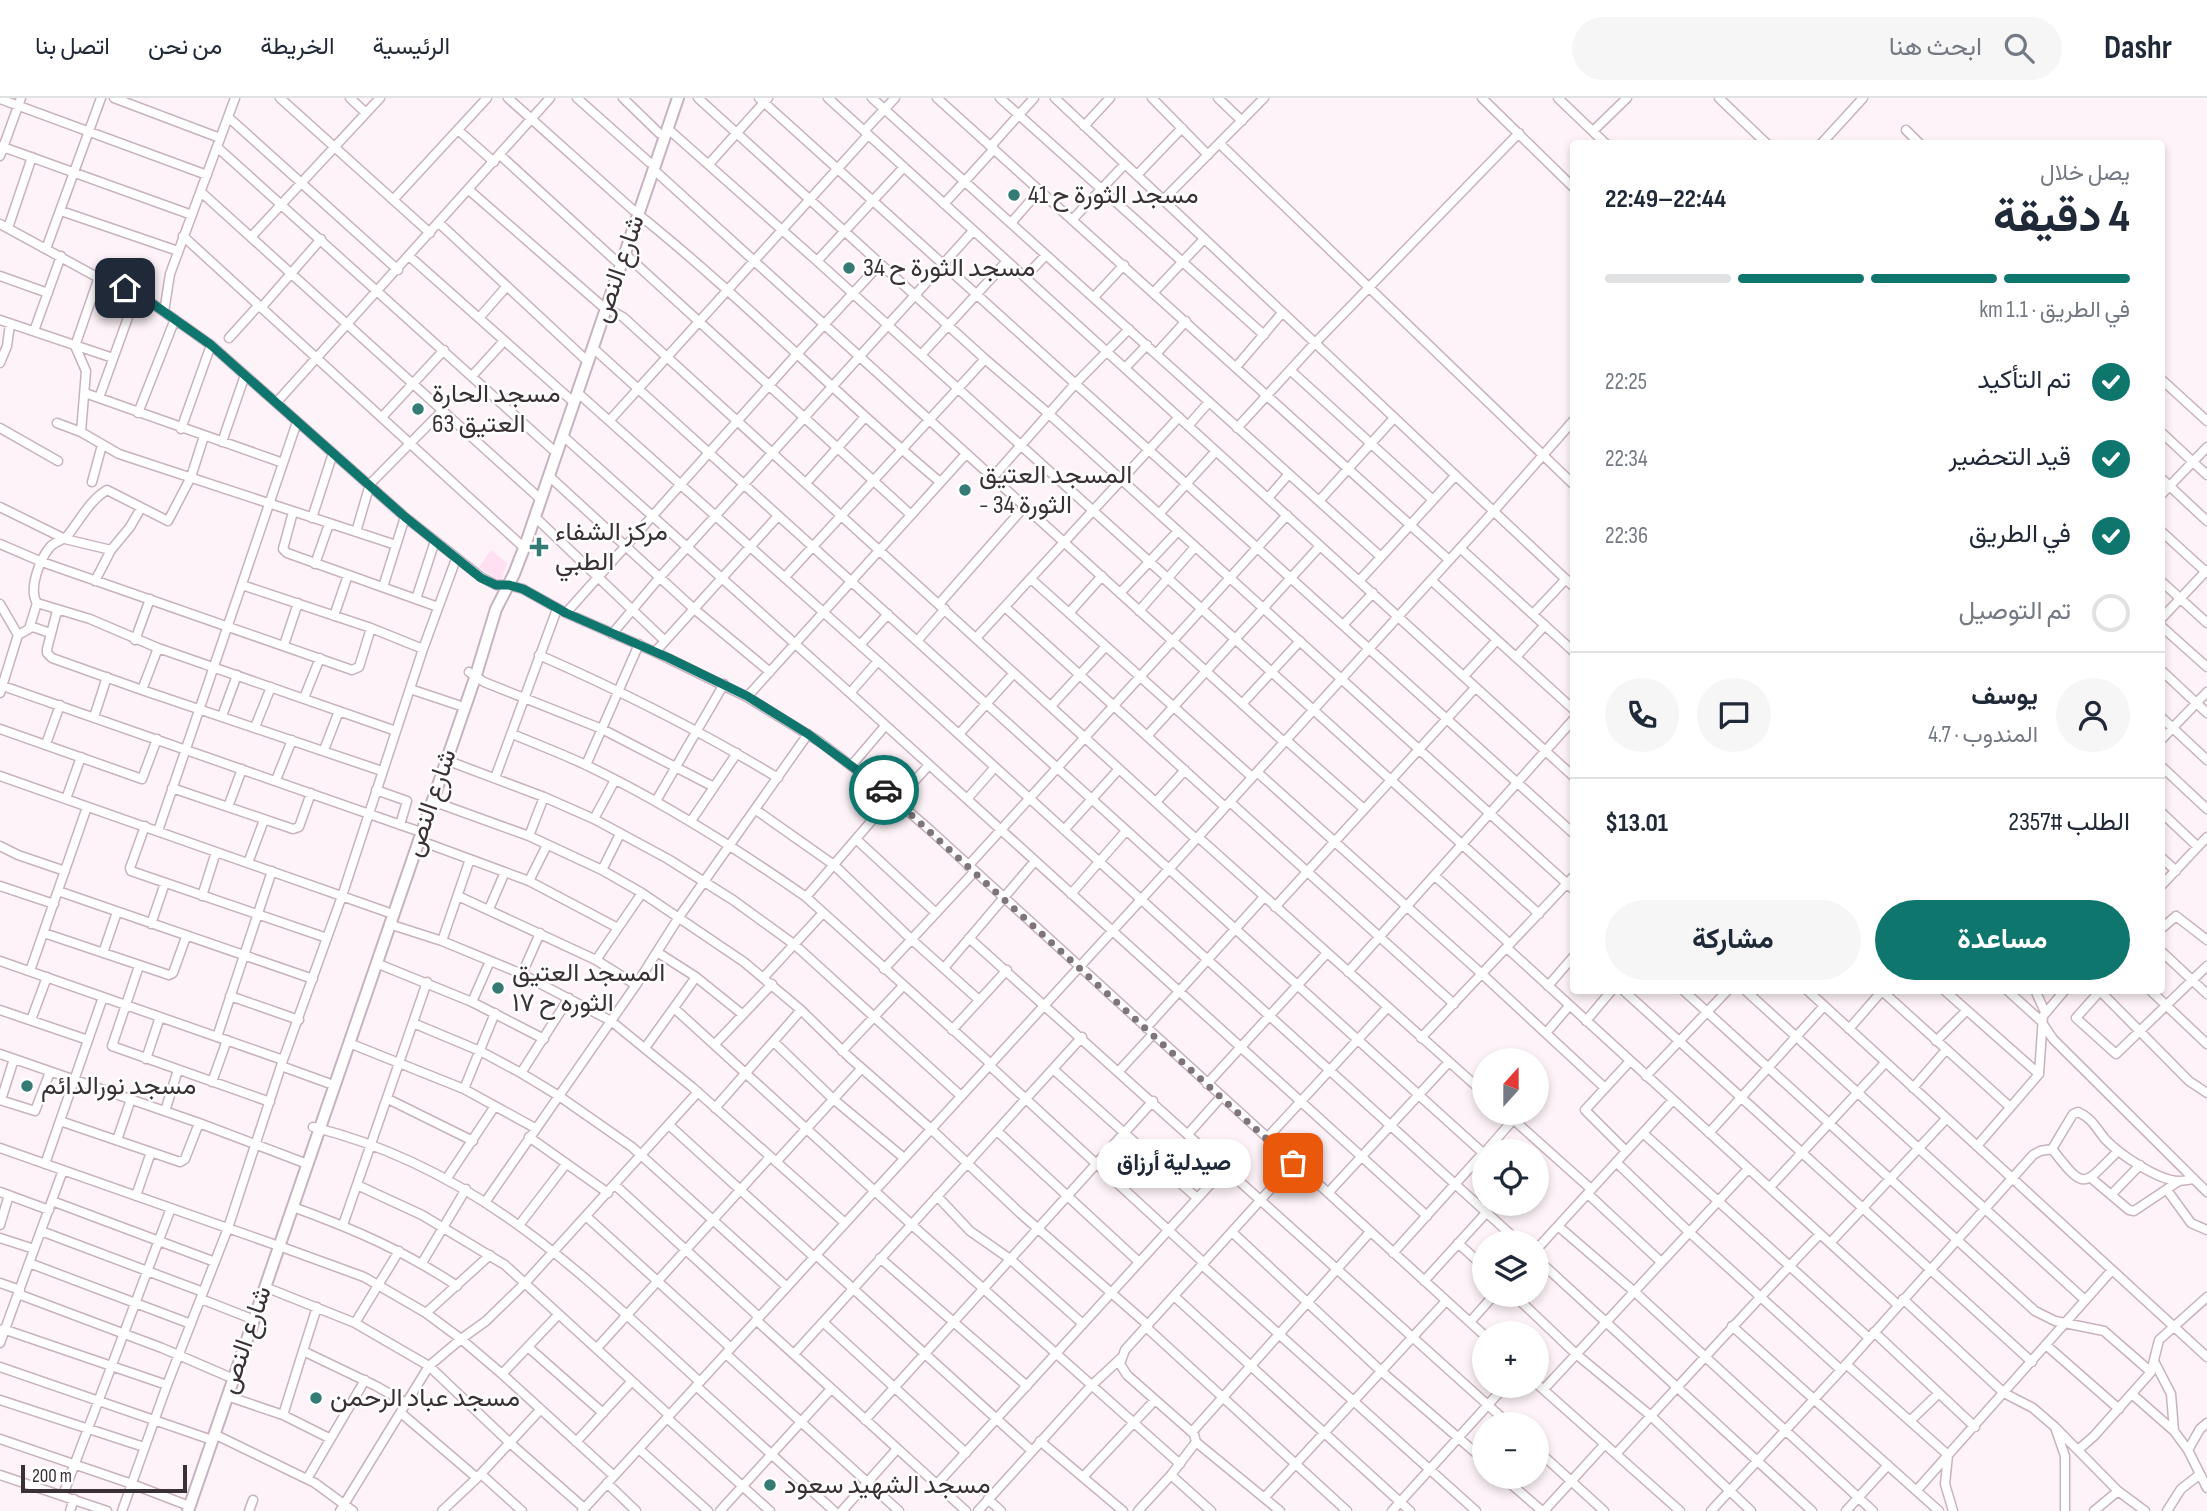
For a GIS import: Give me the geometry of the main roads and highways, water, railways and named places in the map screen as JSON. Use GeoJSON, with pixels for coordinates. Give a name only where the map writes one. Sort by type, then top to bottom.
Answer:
{"type":"FeatureCollection","features":[{"type":"Feature","properties":{"kind":"main road","name":"شارع النص"},"geometry":{"type":"LineString","coordinates":[[663,131],[670,98]]}},
{"type":"Feature","properties":{"kind":"main road","name":"شارع النص"},"geometry":{"type":"LineString","coordinates":[[424,812],[432,802],[446,760],[491,606],[505,585],[535,517],[563,436],[584,358],[604,307],[663,131],[678,98]]}},
{"type":"Feature","properties":{"kind":"main road","name":"شارع النص"},"geometry":{"type":"LineString","coordinates":[[505,585],[552,449],[593,348],[604,307]]}},
{"type":"Feature","properties":{"kind":"main road","name":"شارع النص"},"geometry":{"type":"LineString","coordinates":[[184,1509],[227,1396],[247,1317],[293,1206],[328,1083],[424,812],[458,705],[472,675]]}},
{"type":"Feature","properties":{"kind":"main road","name":"شارع النص"},"geometry":{"type":"LineString","coordinates":[[211,1438],[227,1376],[265,1287],[302,1162],[349,1043],[416,835]]}},
{"type":"Feature","properties":{"kind":"place","name":"مسجد الثورة ح 41"},"geometry":{"type":"Point","coordinates":[1014,195]}},
{"type":"Feature","properties":{"kind":"place","name":"مسجد الثورة ح 34"},"geometry":{"type":"Point","coordinates":[849,268]}},
{"type":"Feature","properties":{"kind":"place","name":"مسجد الحارة 63 العتيق"},"geometry":{"type":"Point","coordinates":[418,409]}},
{"type":"Feature","properties":{"kind":"place","name":"المسجد العتيق - الثورة 34"},"geometry":{"type":"Point","coordinates":[965,490]}},
{"type":"Feature","properties":{"kind":"place","name":"مركز الشفاء الطبي"},"geometry":{"type":"Point","coordinates":[539,547]}},
{"type":"Feature","properties":{"kind":"place","name":"المسجد العتيق الثوره ح ١٧"},"geometry":{"type":"Point","coordinates":[498,988]}},
{"type":"Feature","properties":{"kind":"place","name":"مسجد نورالدائم"},"geometry":{"type":"Point","coordinates":[27,1086]}},
{"type":"Feature","properties":{"kind":"place","name":"صيدلية أرزاق"},"geometry":{"type":"Point","coordinates":[1293,1163]}},
{"type":"Feature","properties":{"kind":"place","name":"مسجد عباد الرحمن"},"geometry":{"type":"Point","coordinates":[316,1398]}},
{"type":"Feature","properties":{"kind":"place","name":"مسجد الشهيد سعود"},"geometry":{"type":"Point","coordinates":[770,1485]}}]}
